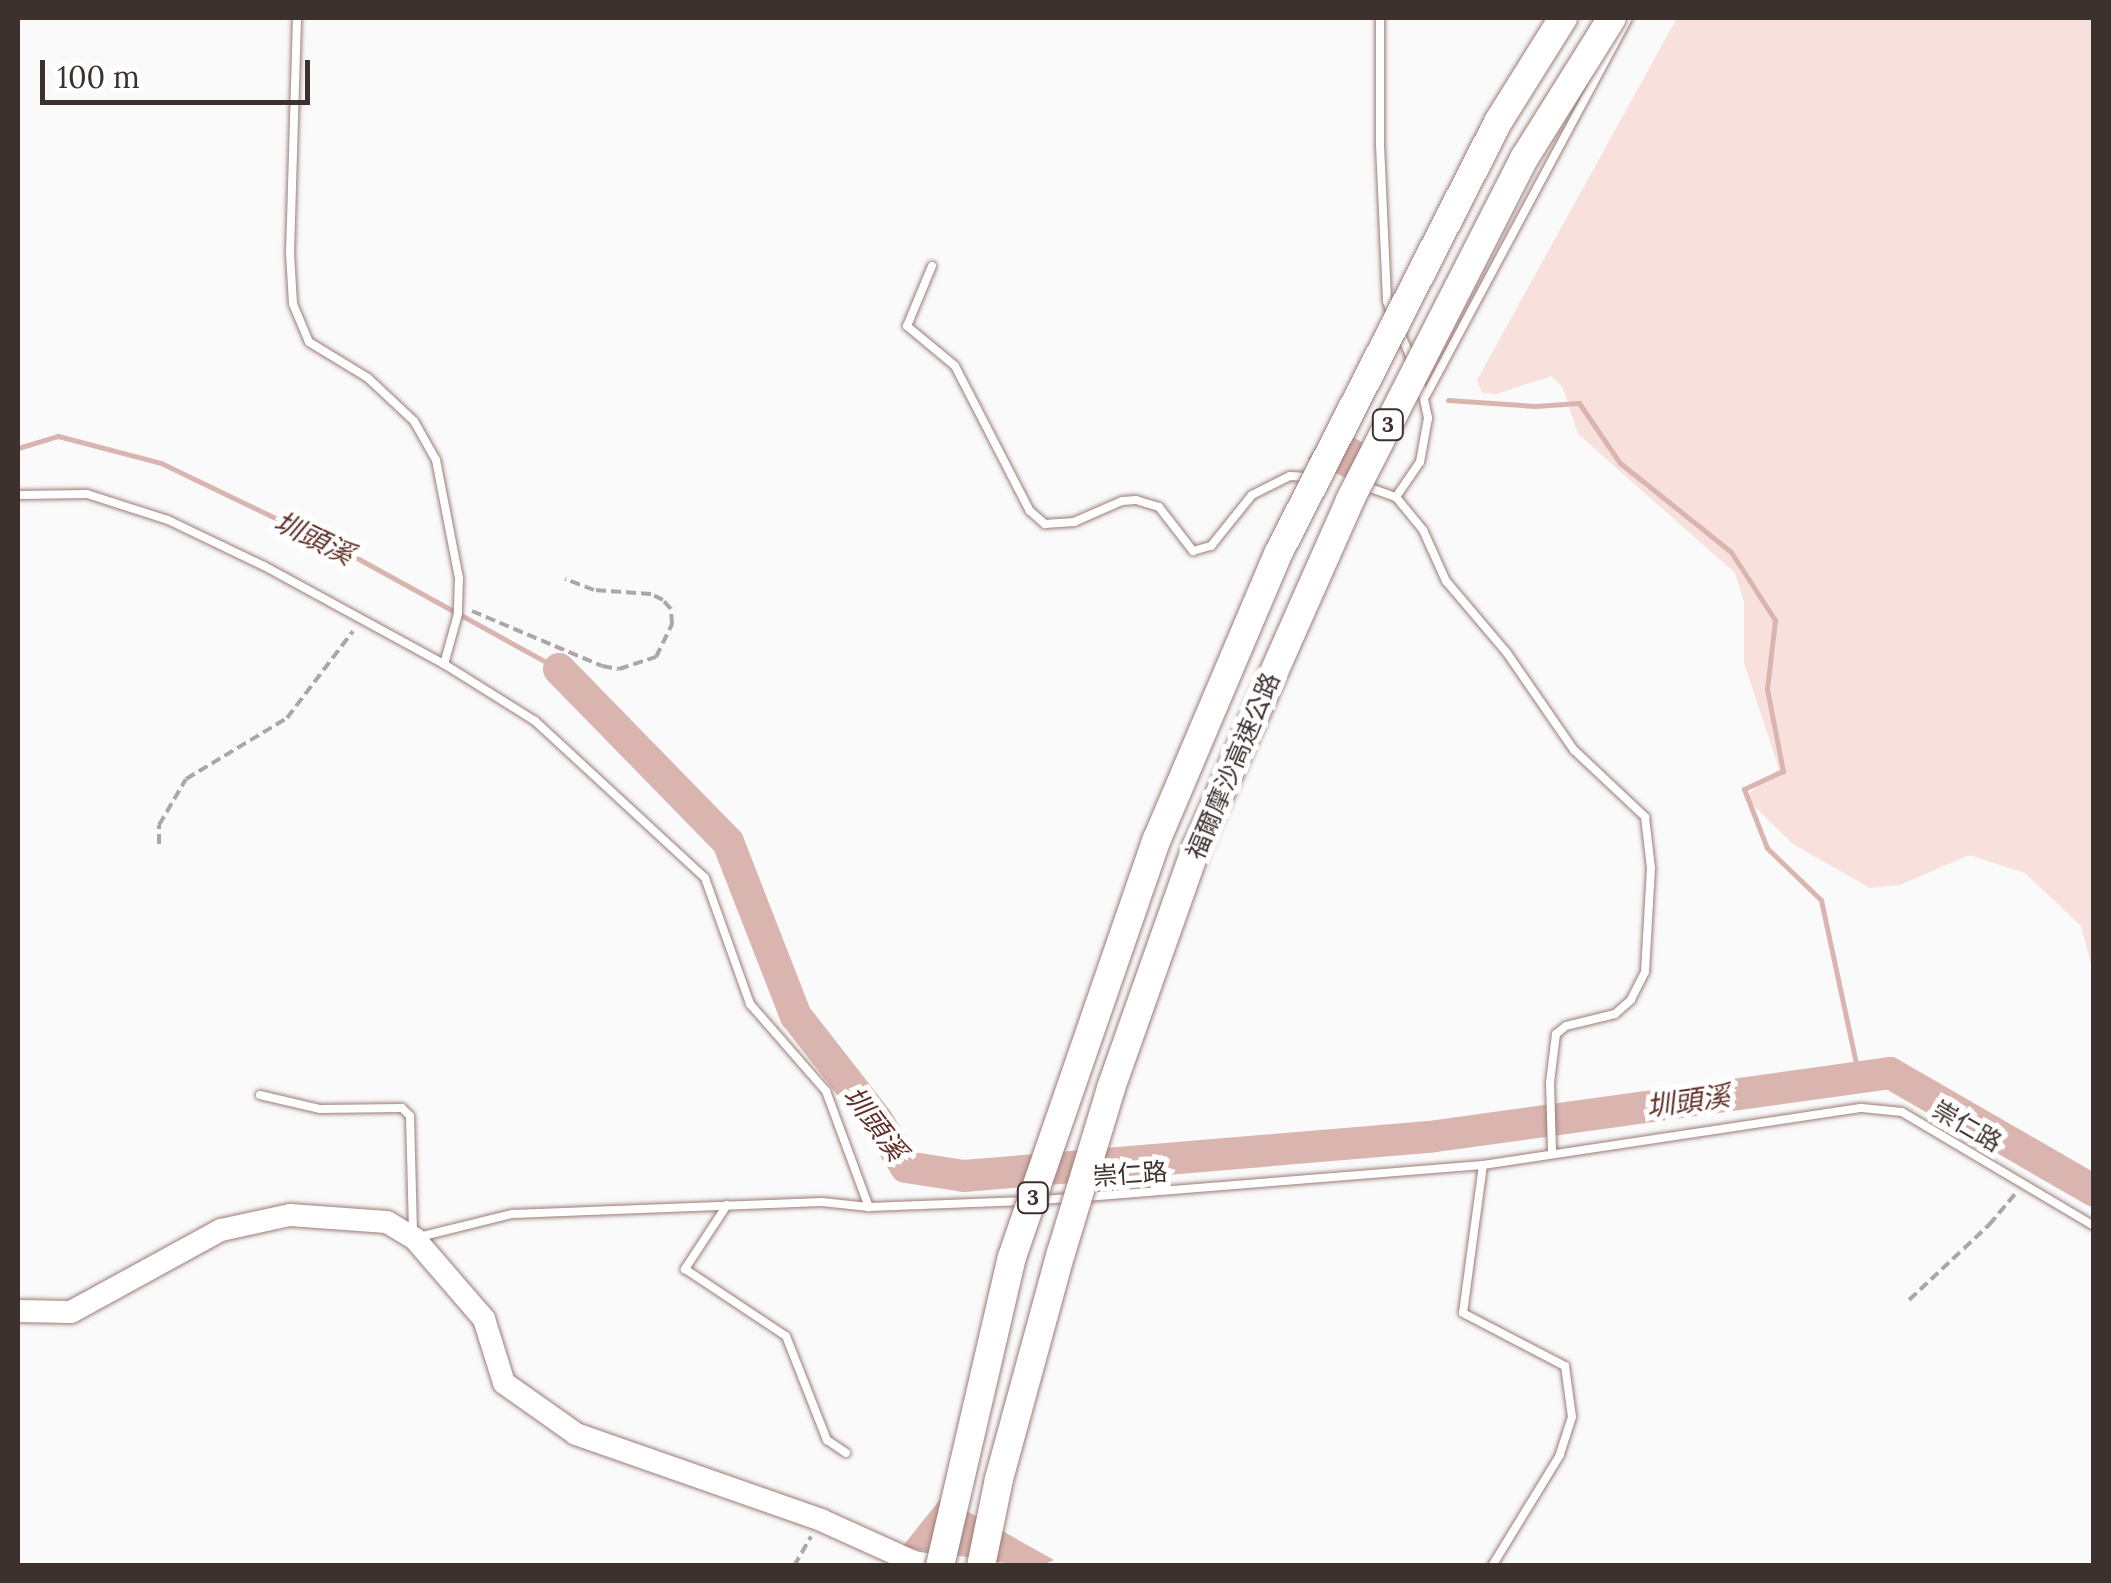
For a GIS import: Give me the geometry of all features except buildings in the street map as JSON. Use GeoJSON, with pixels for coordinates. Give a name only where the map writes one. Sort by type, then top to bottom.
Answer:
{"type":"FeatureCollection","features":[{"type":"Feature","properties":{"kind":"highway","name":"福爾摩沙高速公路"},"geometry":{"type":"LineString","coordinates":[[931,1564],[1012,1257],[1157,839],[1278,554],[1498,122],[1563,18]]}},
{"type":"Feature","properties":{"kind":"highway","name":"福爾摩沙高速公路"},"geometry":{"type":"LineString","coordinates":[[981,1566],[998,1479],[1061,1252],[1111,1088],[1196,848],[1350,500],[1525,156],[1612,18]]}},
{"type":"Feature","properties":{"kind":"street"},"geometry":{"type":"LineString","coordinates":[[18,1311],[70,1312],[222,1230],[290,1215],[388,1222],[415,1239],[484,1320],[504,1383],[576,1434],[821,1520],[931,1564]]}},
{"type":"Feature","properties":{"kind":"lane"},"geometry":{"type":"LineString","coordinates":[[298,18],[290,253],[298,326],[308,342],[368,378],[414,421],[436,460],[459,578],[458,610],[444,664]]}},
{"type":"Feature","properties":{"kind":"lane"},"geometry":{"type":"LineString","coordinates":[[1380,18],[1387,301],[1426,395],[1428,418],[1420,462],[1396,497]]}},
{"type":"Feature","properties":{"kind":"lane"},"geometry":{"type":"LineString","coordinates":[[1426,395],[1628,18]]}},
{"type":"Feature","properties":{"kind":"lane"},"geometry":{"type":"LineString","coordinates":[[932,266],[907,326],[956,366],[1030,512],[1045,524],[1074,522],[1122,501],[1136,500],[1159,507],[1193,551],[1211,546],[1252,495],[1275,482],[1290,476],[1327,478]]}},
{"type":"Feature","properties":{"kind":"lane"},"geometry":{"type":"LineString","coordinates":[[1345,478],[1396,497],[1423,530],[1446,581],[1507,653],[1574,750],[1646,818],[1651,868],[1645,972],[1631,1000],[1615,1014],[1566,1026],[1556,1034],[1550,1083],[1554,1149]]}},
{"type":"Feature","properties":{"kind":"lane"},"geometry":{"type":"LineString","coordinates":[[18,495],[87,494],[168,520],[444,664],[536,721],[705,878],[750,1004],[826,1091],[870,1206]]}},
{"type":"Feature","properties":{"kind":"lane"},"geometry":{"type":"LineString","coordinates":[[260,1094],[320,1108],[402,1108],[410,1116],[409,1212],[415,1239]]}},
{"type":"Feature","properties":{"kind":"lane","name":"崇仁路"},"geometry":{"type":"LineString","coordinates":[[415,1239],[512,1214],[822,1202],[870,1206],[1014,1202],[1482,1165],[1554,1149],[1862,1108],[1902,1112],[2094,1226]]}},
{"type":"Feature","properties":{"kind":"lane"},"geometry":{"type":"LineString","coordinates":[[1482,1165],[1463,1313],[1565,1366],[1572,1417],[1560,1454],[1492,1566]]}},
{"type":"Feature","properties":{"kind":"lane"},"geometry":{"type":"LineString","coordinates":[[727,1205],[685,1269],[786,1336],[827,1440],[846,1453]]}},
{"type":"Feature","properties":{"kind":"path"},"geometry":{"type":"LineString","coordinates":[[458,610],[602,666],[630,667],[656,657],[672,624],[671,610],[663,600],[651,594],[594,590],[565,579]]}},
{"type":"Feature","properties":{"kind":"path"},"geometry":{"type":"LineString","coordinates":[[158,844],[159,825],[186,778],[287,718],[362,620]]}},
{"type":"Feature","properties":{"kind":"path"},"geometry":{"type":"LineString","coordinates":[[1910,1300],[1990,1225],[2024,1182]]}},
{"type":"Feature","properties":{"kind":"path"},"geometry":{"type":"LineString","coordinates":[[794,1566],[821,1520]]}},
{"type":"Feature","properties":{"kind":"shaded area"},"geometry":{"type":"Polygon","coordinates":[[[1677,18],[2093,18],[2093,971],[2081,926],[2025,873],[1969,855],[1900,885],[1870,888],[1793,844],[1745,797],[1779,769],[1744,663],[1744,602],[1735,573],[1578,434],[1562,386],[1551,376],[1497,394],[1482,393],[1477,380],[1677,18]]]}},
{"type":"Feature","properties":{"kind":"shaded area"},"geometry":{"type":"Polygon","coordinates":[[[1333,425],[1385,456],[1369,490],[1308,459],[1333,425]]]}},
{"type":"Feature","properties":{"kind":"shaded area"},"geometry":{"type":"Polygon","coordinates":[[[942,1497],[1054,1560],[1043,1565],[1018,1565],[902,1547],[942,1497]]]}},
{"type":"Feature","properties":{"kind":"waterway"},"geometry":{"type":"LineString","coordinates":[[1448,400],[1535,406],[1579,403],[1620,463],[1731,552],[1775,620],[1767,689],[1783,771],[1744,789],[1767,848],[1821,900],[1859,1077]]}},
{"type":"Feature","properties":{"kind":"waterway","name":"圳頭溪"},"geometry":{"type":"LineString","coordinates":[[18,448],[58,436],[161,463],[346,552],[559,669]]}},
{"type":"Feature","properties":{"kind":"waterway","name":"圳頭溪"},"geometry":{"type":"LineString","coordinates":[[559,669],[728,842],[796,1016],[877,1120],[906,1167],[964,1176],[1429,1137],[1890,1073],[2094,1191]]}}]}
